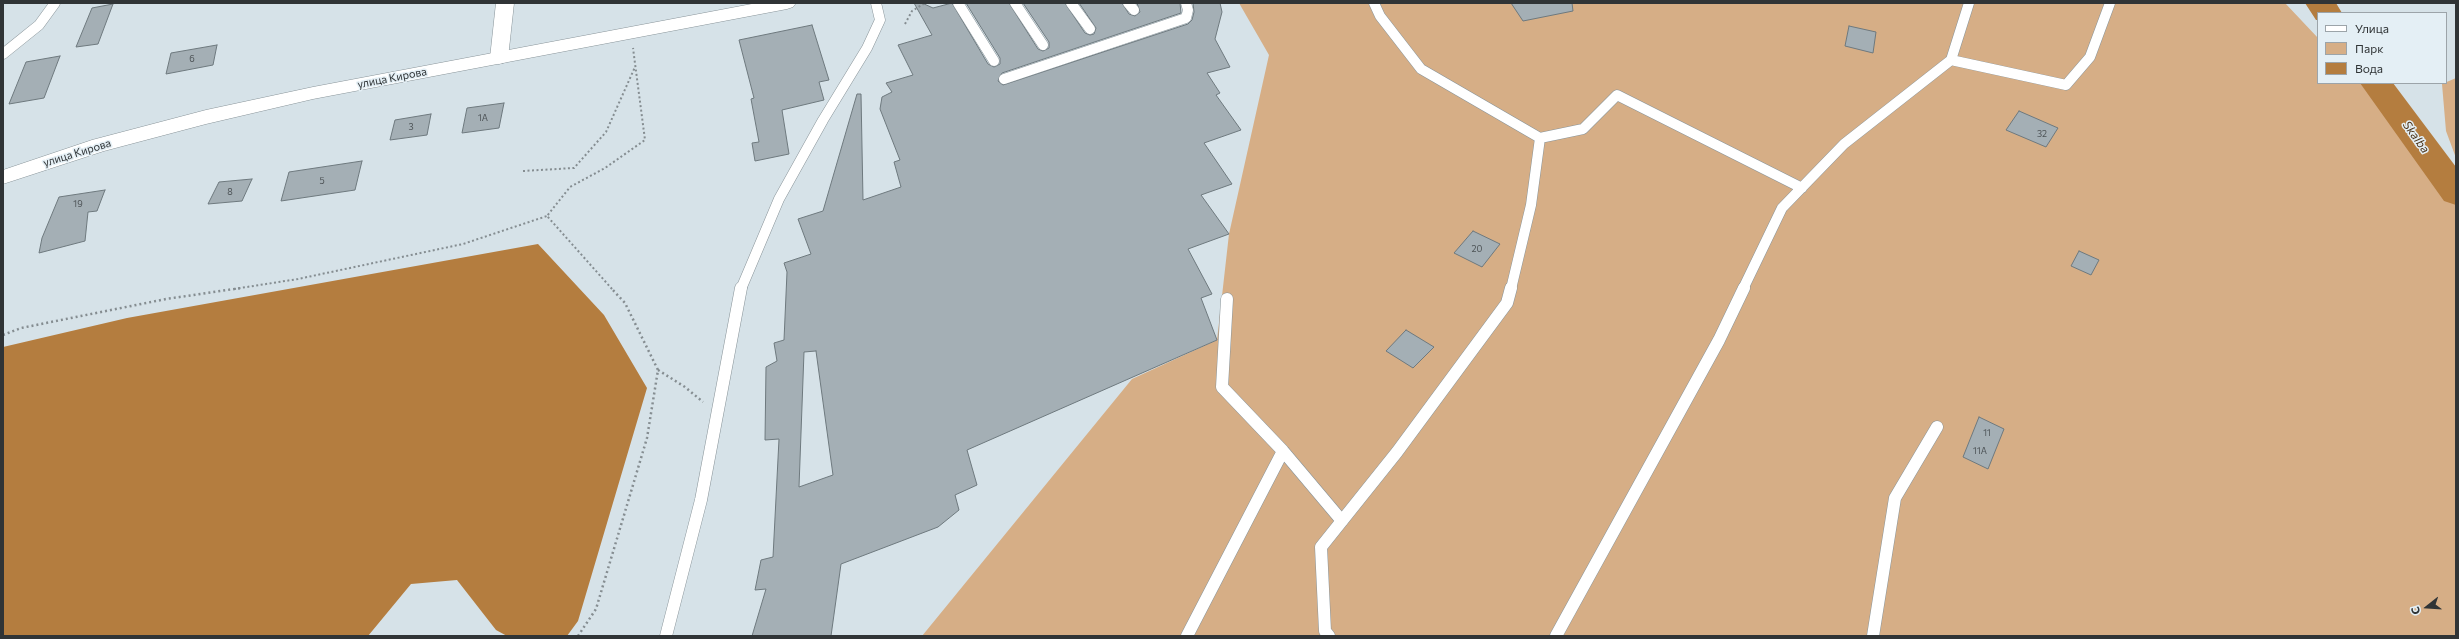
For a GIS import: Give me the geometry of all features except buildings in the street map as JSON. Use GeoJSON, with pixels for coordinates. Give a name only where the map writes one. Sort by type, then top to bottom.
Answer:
{"type":"FeatureCollection","features":[{"type":"Feature","properties":{"kind":"street"},"geometry":{"type":"LineString","coordinates":[[499,58],[505,3]]}},
{"type":"Feature","properties":{"kind":"street","name":"улица Кирова"},"geometry":{"type":"LineString","coordinates":[[3,177],[99,145],[206,117],[313,93],[631,34],[787,3]]}},
{"type":"Feature","properties":{"kind":"lane"},"geometry":{"type":"LineString","coordinates":[[3,54],[9,51],[39,25],[55,3]]}},
{"type":"Feature","properties":{"kind":"lane"},"geometry":{"type":"LineString","coordinates":[[666,636],[701,500],[738,295],[779,200],[823,120],[867,48],[880,20],[876,3]]}},
{"type":"Feature","properties":{"kind":"lane"},"geometry":{"type":"LineString","coordinates":[[958,3],[994,62]]}},
{"type":"Feature","properties":{"kind":"lane"},"geometry":{"type":"LineString","coordinates":[[1015,3],[1044,45]]}},
{"type":"Feature","properties":{"kind":"lane"},"geometry":{"type":"LineString","coordinates":[[1071,3],[1090,29]]}},
{"type":"Feature","properties":{"kind":"lane"},"geometry":{"type":"LineString","coordinates":[[1004,79],[1186,18],[1188,10],[1186,3]]}},
{"type":"Feature","properties":{"kind":"lane"},"geometry":{"type":"LineString","coordinates":[[1374,3],[1380,16],[1421,69],[1540,138],[1583,129],[1617,95],[1802,188]]}},
{"type":"Feature","properties":{"kind":"lane"},"geometry":{"type":"LineString","coordinates":[[1556,636],[1719,340],[1782,208],[1844,144],[1951,60],[1969,3]]}},
{"type":"Feature","properties":{"kind":"lane"},"geometry":{"type":"LineString","coordinates":[[1951,60],[2066,85],[2090,58],[2110,3]]}},
{"type":"Feature","properties":{"kind":"lane"},"geometry":{"type":"LineString","coordinates":[[1328,636],[1325,631],[1321,548],[1397,452],[1507,303],[1531,205],[1540,138]]}},
{"type":"Feature","properties":{"kind":"lane"},"geometry":{"type":"LineString","coordinates":[[1227,299],[1222,387],[1283,451],[1342,521]]}},
{"type":"Feature","properties":{"kind":"lane"},"geometry":{"type":"LineString","coordinates":[[1873,636],[1895,498],[1937,427]]}},
{"type":"Feature","properties":{"kind":"lane"},"geometry":{"type":"LineString","coordinates":[[1187,636],[1283,451]]}},
{"type":"Feature","properties":{"kind":"path"},"geometry":{"type":"LineString","coordinates":[[905,24],[912,11],[924,3]]}},
{"type":"Feature","properties":{"kind":"path"},"geometry":{"type":"LineString","coordinates":[[3,335],[22,328],[151,302],[298,279],[463,244],[547,216],[570,187],[605,168],[645,140],[631,34]]}},
{"type":"Feature","properties":{"kind":"path"},"geometry":{"type":"LineString","coordinates":[[523,171],[574,168],[606,132],[636,66]]}},
{"type":"Feature","properties":{"kind":"path"},"geometry":{"type":"LineString","coordinates":[[547,216],[625,303],[658,370],[685,387],[717,414]]}},
{"type":"Feature","properties":{"kind":"path"},"geometry":{"type":"LineString","coordinates":[[578,636],[596,609],[647,438],[658,370]]}},
{"type":"Feature","properties":{"kind":"green space"},"geometry":{"type":"Polygon","coordinates":[[[1239,3],[2285,3],[2317,37],[2317,84],[2362,84],[2423,147],[2456,192],[2456,636],[922,636],[1132,379],[1217,340],[1229,234],[1269,55],[1239,3]]]}},
{"type":"Feature","properties":{"kind":"green space"},"geometry":{"type":"Polygon","coordinates":[[[2456,78],[2456,158],[2446,131],[2442,84],[2447,84],[2447,82],[2456,78]]]}},
{"type":"Feature","properties":{"kind":"water"},"geometry":{"type":"Polygon","coordinates":[[[538,244],[604,315],[647,388],[578,621],[567,636],[507,636],[496,630],[457,580],[411,584],[368,636],[3,636],[3,347],[127,318],[538,244]]]}},
{"type":"Feature","properties":{"kind":"waterway","name":"Skalba"},"geometry":{"type":"LineString","coordinates":[[2320,3],[2326,12]]}},
{"type":"Feature","properties":{"kind":"waterway","name":"Skalba"},"geometry":{"type":"LineString","coordinates":[[2377,84],[2456,192]]}}]}
